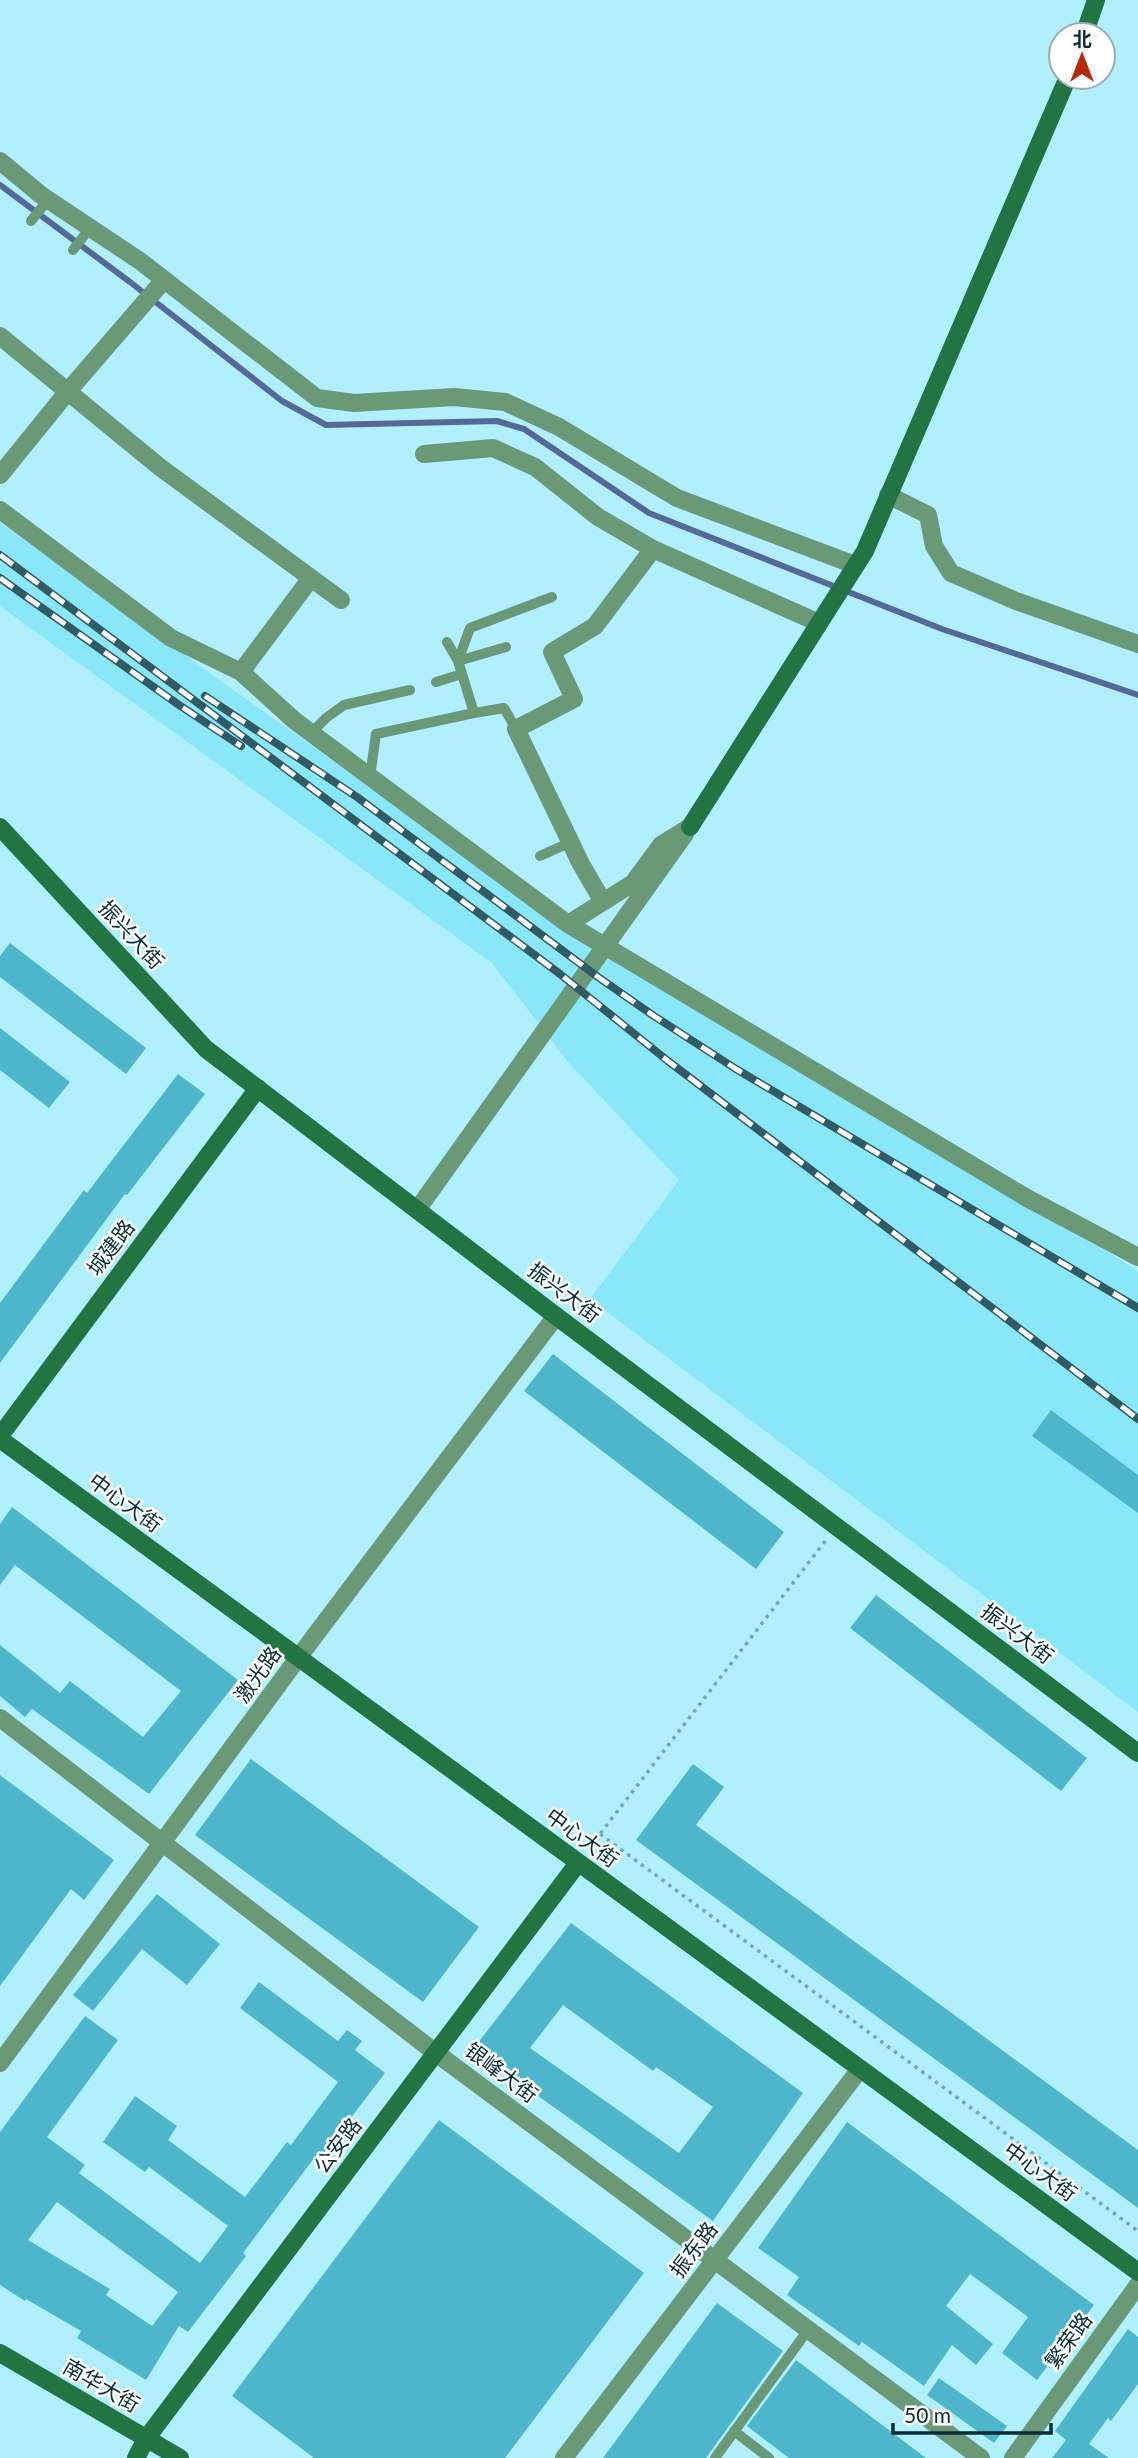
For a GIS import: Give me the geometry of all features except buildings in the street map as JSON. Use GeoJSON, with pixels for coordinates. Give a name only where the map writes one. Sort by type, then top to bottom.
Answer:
{"type":"FeatureCollection","features":[{"type":"Feature","properties":{"kind":"street"},"geometry":{"type":"LineString","coordinates":[[1089,21],[1096,0]]}},
{"type":"Feature","properties":{"kind":"street"},"geometry":{"type":"LineString","coordinates":[[417,1210],[690,827],[864,551],[1062,91]]}},
{"type":"Feature","properties":{"kind":"street"},"geometry":{"type":"LineString","coordinates":[[1,164],[164,280],[317,398],[354,403],[454,397],[505,402],[559,427],[677,498],[855,565]]}},
{"type":"Feature","properties":{"kind":"street"},"geometry":{"type":"LineString","coordinates":[[0,475],[164,280]]}},
{"type":"Feature","properties":{"kind":"street"},"geometry":{"type":"LineString","coordinates":[[0,336],[161,468],[341,600]]}},
{"type":"Feature","properties":{"kind":"street"},"geometry":{"type":"LineString","coordinates":[[424,454],[493,448],[535,467],[598,517],[653,549],[819,623]]}},
{"type":"Feature","properties":{"kind":"street"},"geometry":{"type":"LineString","coordinates":[[888,495],[928,515],[934,546],[951,573],[1016,601],[1138,644]]}},
{"type":"Feature","properties":{"kind":"street"},"geometry":{"type":"LineString","coordinates":[[0,510],[171,638],[241,672],[311,733],[568,924],[1027,1198],[1138,1257]]}},
{"type":"Feature","properties":{"kind":"street"},"geometry":{"type":"LineString","coordinates":[[603,902],[516,729],[575,699],[552,652],[595,626],[653,549]]}},
{"type":"Feature","properties":{"kind":"street"},"geometry":{"type":"LineString","coordinates":[[241,672],[311,578]]}},
{"type":"Feature","properties":{"kind":"street","name":"振兴大街"},"geometry":{"type":"LineString","coordinates":[[0,827],[206,1049],[1138,1753]]}},
{"type":"Feature","properties":{"kind":"street"},"geometry":{"type":"LineString","coordinates":[[568,924],[633,883],[661,845],[690,827]]}},
{"type":"Feature","properties":{"kind":"street","name":"城建路"},"geometry":{"type":"LineString","coordinates":[[0,1437],[258,1088]]}},
{"type":"Feature","properties":{"kind":"street","name":"激光路"},"geometry":{"type":"LineString","coordinates":[[0,2063],[298,1658],[556,1316]]}},
{"type":"Feature","properties":{"kind":"street","name":"中心大街"},"geometry":{"type":"LineString","coordinates":[[0,1437],[1138,2272]]}},
{"type":"Feature","properties":{"kind":"street","name":"银峰大街"},"geometry":{"type":"LineString","coordinates":[[0,1718],[436,2053],[981,2458]]}},
{"type":"Feature","properties":{"kind":"street","name":"公安路"},"geometry":{"type":"LineString","coordinates":[[136,2458],[146,2439],[578,1863]]}},
{"type":"Feature","properties":{"kind":"street","name":"振东路"},"geometry":{"type":"LineString","coordinates":[[564,2458],[860,2069]]}},
{"type":"Feature","properties":{"kind":"street","name":"繁荣路"},"geometry":{"type":"LineString","coordinates":[[1013,2458],[1138,2285]]}},
{"type":"Feature","properties":{"kind":"street","name":"南华大街"},"geometry":{"type":"LineString","coordinates":[[0,2353],[180,2458]]}},
{"type":"Feature","properties":{"kind":"lane"},"geometry":{"type":"LineString","coordinates":[[31,221],[48,200]]}},
{"type":"Feature","properties":{"kind":"lane"},"geometry":{"type":"LineString","coordinates":[[73,250],[90,228]]}},
{"type":"Feature","properties":{"kind":"lane"},"geometry":{"type":"LineString","coordinates":[[458,661],[470,628],[552,597]]}},
{"type":"Feature","properties":{"kind":"lane"},"geometry":{"type":"LineString","coordinates":[[447,642],[458,661],[474,713]]}},
{"type":"Feature","properties":{"kind":"lane"},"geometry":{"type":"LineString","coordinates":[[458,661],[506,647]]}},
{"type":"Feature","properties":{"kind":"lane"},"geometry":{"type":"LineString","coordinates":[[436,682],[462,674]]}},
{"type":"Feature","properties":{"kind":"lane"},"geometry":{"type":"LineString","coordinates":[[311,733],[344,705],[410,690]]}},
{"type":"Feature","properties":{"kind":"lane"},"geometry":{"type":"LineString","coordinates":[[370,777],[376,734],[504,708],[516,729]]}},
{"type":"Feature","properties":{"kind":"lane"},"geometry":{"type":"LineString","coordinates":[[540,856],[571,842]]}},
{"type":"Feature","properties":{"kind":"lane"},"geometry":{"type":"LineString","coordinates":[[715,2458],[808,2330]]}},
{"type":"Feature","properties":{"kind":"lane"},"geometry":{"type":"LineString","coordinates":[[734,2431],[769,2458]]}},
{"type":"Feature","properties":{"kind":"path"},"geometry":{"type":"LineString","coordinates":[[578,1863],[836,1527]]}},
{"type":"Feature","properties":{"kind":"path"},"geometry":{"type":"LineString","coordinates":[[600,1834],[1138,2231]]}},
{"type":"Feature","properties":{"kind":"shaded area"},"geometry":{"type":"Polygon","coordinates":[[[0,523],[624,969],[634,956],[1138,1271],[1138,1712],[590,1299],[679,1180],[569,1063],[492,963],[0,606],[0,523]]]}},
{"type":"Feature","properties":{"kind":"waterway"},"geometry":{"type":"LineString","coordinates":[[0,185],[282,401],[326,425],[497,421],[524,429],[649,513],[942,629],[1138,695]]}},
{"type":"Feature","properties":{"kind":"railway"},"geometry":{"type":"LineString","coordinates":[[0,555],[560,974],[668,1061],[1138,1419]]}},
{"type":"Feature","properties":{"kind":"railway"},"geometry":{"type":"LineString","coordinates":[[0,578],[241,746]]}},
{"type":"Feature","properties":{"kind":"railway"},"geometry":{"type":"LineString","coordinates":[[205,696],[357,797],[654,1016],[736,1069],[1138,1308]]}}]}
